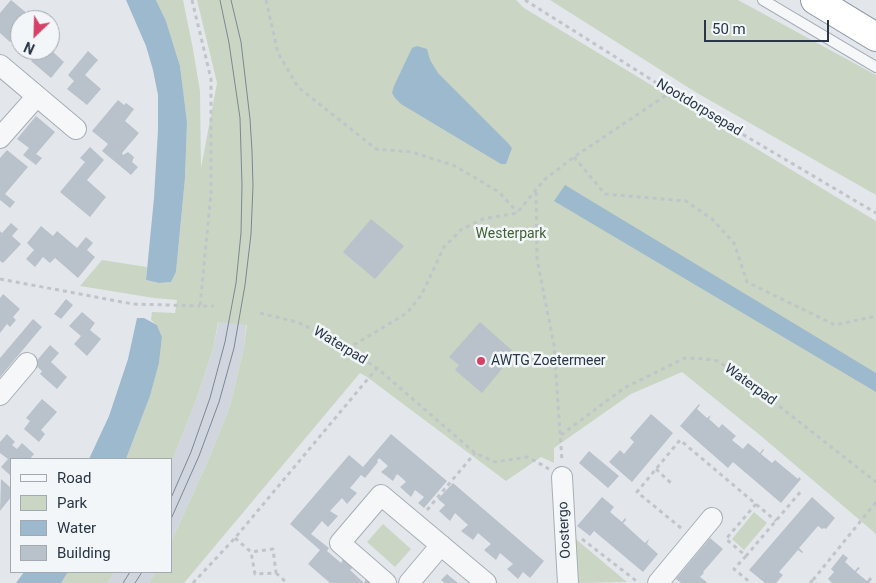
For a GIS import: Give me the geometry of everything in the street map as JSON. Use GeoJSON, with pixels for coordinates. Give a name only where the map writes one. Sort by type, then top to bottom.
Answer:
{"type":"FeatureCollection","features":[{"type":"Feature","properties":{"kind":"highway"},"geometry":{"type":"LineString","coordinates":[[815,0],[876,36]]}},
{"type":"Feature","properties":{"kind":"street"},"geometry":{"type":"LineString","coordinates":[[2,72],[37,96],[76,129]]}},
{"type":"Feature","properties":{"kind":"street"},"geometry":{"type":"LineString","coordinates":[[0,138],[37,96]]}},
{"type":"Feature","properties":{"kind":"street"},"geometry":{"type":"LineString","coordinates":[[0,396],[27,363]]}},
{"type":"Feature","properties":{"kind":"street","name":"Oostergo"},"geometry":{"type":"LineString","coordinates":[[562,477],[568,583]]}},
{"type":"Feature","properties":{"kind":"street"},"geometry":{"type":"LineString","coordinates":[[386,583],[340,543],[381,495],[486,583]]}},
{"type":"Feature","properties":{"kind":"street"},"geometry":{"type":"LineString","coordinates":[[658,583],[712,518]]}},
{"type":"Feature","properties":{"kind":"street"},"geometry":{"type":"LineString","coordinates":[[409,583],[441,545]]}},
{"type":"Feature","properties":{"kind":"lane"},"geometry":{"type":"LineString","coordinates":[[763,0],[876,67]]}},
{"type":"Feature","properties":{"kind":"path"},"geometry":{"type":"LineString","coordinates":[[192,0],[211,79],[211,193],[200,306]]}},
{"type":"Feature","properties":{"kind":"path"},"geometry":{"type":"LineString","coordinates":[[266,0],[278,53],[298,87],[376,149],[412,152],[454,166],[499,192],[517,213]]}},
{"type":"Feature","properties":{"kind":"path","name":"Nootdorpsepad"},"geometry":{"type":"LineString","coordinates":[[525,0],[671,92],[876,213]]}},
{"type":"Feature","properties":{"kind":"path"},"geometry":{"type":"LineString","coordinates":[[347,349],[407,312],[422,294],[444,247],[462,230],[483,219],[517,213],[544,180],[574,157],[671,92]]}},
{"type":"Feature","properties":{"kind":"path"},"geometry":{"type":"LineString","coordinates":[[574,157],[605,194],[686,200],[712,219],[734,243],[747,282],[834,324],[876,316]]}},
{"type":"Feature","properties":{"kind":"path"},"geometry":{"type":"LineString","coordinates":[[536,191],[537,258],[554,345],[561,435],[562,477]]}},
{"type":"Feature","properties":{"kind":"path"},"geometry":{"type":"LineString","coordinates":[[0,279],[134,304],[214,306]]}},
{"type":"Feature","properties":{"kind":"path","name":"Waterpad"},"geometry":{"type":"LineString","coordinates":[[260,313],[297,322],[321,333],[377,368],[475,453],[495,462],[528,457],[562,477]]}},
{"type":"Feature","properties":{"kind":"path","name":"Waterpad"},"geometry":{"type":"LineString","coordinates":[[561,435],[624,388],[685,358],[706,359],[718,361],[747,381],[876,482]]}},
{"type":"Feature","properties":{"kind":"path"},"geometry":{"type":"LineString","coordinates":[[193,583],[235,538],[377,368]]}},
{"type":"Feature","properties":{"kind":"path"},"geometry":{"type":"LineString","coordinates":[[695,539],[637,492],[680,440],[776,521]]}},
{"type":"Feature","properties":{"kind":"path"},"geometry":{"type":"LineString","coordinates":[[416,524],[475,453]]}},
{"type":"Feature","properties":{"kind":"path"},"geometry":{"type":"LineString","coordinates":[[656,470],[673,485]]}},
{"type":"Feature","properties":{"kind":"path"},"geometry":{"type":"LineString","coordinates":[[751,583],[734,569],[802,490]]}},
{"type":"Feature","properties":{"kind":"path"},"geometry":{"type":"LineString","coordinates":[[813,582],[876,502]]}},
{"type":"Feature","properties":{"kind":"path"},"geometry":{"type":"LineString","coordinates":[[746,556],[726,539],[756,504]]}},
{"type":"Feature","properties":{"kind":"path"},"geometry":{"type":"LineString","coordinates":[[565,524],[639,583]]}},
{"type":"Feature","properties":{"kind":"path"},"geometry":{"type":"LineString","coordinates":[[235,538],[251,552],[255,574],[276,573],[288,583]]}},
{"type":"Feature","properties":{"kind":"path"},"geometry":{"type":"LineString","coordinates":[[251,552],[273,549],[276,573]]}},
{"type":"Feature","properties":{"kind":"shaded area"},"geometry":{"type":"Polygon","coordinates":[[[226,284],[251,287],[243,352],[230,406],[209,459],[172,540],[172,461],[199,392],[214,345],[226,284]]]}},
{"type":"Feature","properties":{"kind":"shaded area"},"geometry":{"type":"Polygon","coordinates":[[[114,573],[155,573],[149,583],[107,583],[114,573]]]}},
{"type":"Feature","properties":{"kind":"green space","name":"Westerpark"},"geometry":{"type":"Polygon","coordinates":[[[156,0],[183,0],[200,91],[201,168],[217,83],[197,0],[516,0],[524,8],[876,221],[876,534],[761,436],[682,372],[631,394],[554,448],[554,463],[541,457],[506,481],[360,373],[184,583],[149,583],[155,573],[172,573],[172,540],[209,459],[230,406],[243,352],[247,325],[218,322],[214,345],[199,392],[172,461],[172,458],[126,458],[150,396],[159,362],[162,337],[157,325],[151,320],[152,312],[175,313],[177,300],[80,286],[102,260],[147,267],[146,280],[159,283],[171,282],[176,272],[185,178],[187,122],[180,66],[166,21],[156,0]]]}},
{"type":"Feature","properties":{"kind":"green space"},"geometry":{"type":"Polygon","coordinates":[[[550,0],[738,0],[876,75],[876,195],[697,93],[550,0]]]}},
{"type":"Feature","properties":{"kind":"green space"},"geometry":{"type":"Polygon","coordinates":[[[754,512],[767,523],[744,550],[732,539],[754,512]]]}},
{"type":"Feature","properties":{"kind":"green space"},"geometry":{"type":"Polygon","coordinates":[[[383,524],[411,549],[395,567],[367,542],[383,524]]]}},
{"type":"Feature","properties":{"kind":"green space"},"geometry":{"type":"Polygon","coordinates":[[[571,535],[627,582],[576,583],[571,535]]]}},
{"type":"Feature","properties":{"kind":"green space"},"geometry":{"type":"Polygon","coordinates":[[[67,573],[114,573],[107,583],[61,583],[67,573]]]}},
{"type":"Feature","properties":{"kind":"water"},"geometry":{"type":"Polygon","coordinates":[[[126,0],[156,0],[166,21],[180,66],[187,122],[185,178],[176,272],[171,282],[159,283],[146,280],[154,198],[158,95],[146,46],[126,0]]]}},
{"type":"Feature","properties":{"kind":"water"},"geometry":{"type":"Polygon","coordinates":[[[417,46],[427,49],[430,60],[438,73],[512,148],[506,164],[501,164],[401,104],[395,98],[392,93],[394,86],[412,48],[417,46]]]}},
{"type":"Feature","properties":{"kind":"water"},"geometry":{"type":"Polygon","coordinates":[[[565,185],[876,373],[876,392],[554,201],[565,185]]]}},
{"type":"Feature","properties":{"kind":"water"},"geometry":{"type":"Polygon","coordinates":[[[137,318],[144,318],[157,325],[162,337],[159,363],[150,396],[126,458],[89,458],[109,416],[128,359],[137,318]]]}},
{"type":"Feature","properties":{"kind":"water"},"geometry":{"type":"Polygon","coordinates":[[[23,573],[67,573],[61,583],[16,583],[23,573]]]}},
{"type":"Feature","properties":{"kind":"building"},"geometry":{"type":"Polygon","coordinates":[[[11,0],[23,10],[10,10],[10,42],[0,33],[0,13],[11,0]]]}},
{"type":"Feature","properties":{"kind":"building"},"geometry":{"type":"Polygon","coordinates":[[[88,51],[98,60],[85,75],[101,89],[87,105],[67,89],[74,81],[68,75],[88,51]]]}},
{"type":"Feature","properties":{"kind":"building"},"geometry":{"type":"Polygon","coordinates":[[[60,58],[64,62],[51,78],[31,61],[60,60],[60,58]]]}},
{"type":"Feature","properties":{"kind":"building"},"geometry":{"type":"Polygon","coordinates":[[[118,100],[134,109],[125,121],[139,133],[122,153],[123,155],[128,152],[134,157],[132,162],[138,167],[131,175],[102,151],[108,144],[92,131],[118,100]]]}},
{"type":"Feature","properties":{"kind":"building"},"geometry":{"type":"Polygon","coordinates":[[[36,116],[55,132],[36,154],[42,158],[36,165],[23,155],[29,148],[17,139],[36,116]]]}},
{"type":"Feature","properties":{"kind":"building"},"geometry":{"type":"Polygon","coordinates":[[[90,147],[104,160],[87,180],[106,197],[90,217],[60,192],[85,162],[80,158],[90,147]]]}},
{"type":"Feature","properties":{"kind":"building"},"geometry":{"type":"Polygon","coordinates":[[[7,150],[28,167],[5,194],[15,202],[10,208],[0,200],[0,158],[7,150]]]}},
{"type":"Feature","properties":{"kind":"building"},"geometry":{"type":"Polygon","coordinates":[[[371,219],[404,246],[375,279],[343,252],[371,219]]]}},
{"type":"Feature","properties":{"kind":"building"},"geometry":{"type":"Polygon","coordinates":[[[11,223],[18,229],[12,236],[21,244],[3,263],[0,261],[0,231],[2,233],[11,223]]]}},
{"type":"Feature","properties":{"kind":"building"},"geometry":{"type":"Polygon","coordinates":[[[41,226],[53,236],[57,231],[77,248],[86,237],[93,243],[87,250],[95,257],[78,278],[55,258],[50,263],[43,257],[35,267],[26,259],[34,250],[27,243],[41,226]]]}},
{"type":"Feature","properties":{"kind":"building"},"geometry":{"type":"Polygon","coordinates":[[[3,294],[20,309],[13,317],[16,320],[10,327],[7,324],[0,333],[0,298],[3,294]]]}},
{"type":"Feature","properties":{"kind":"building"},"geometry":{"type":"Polygon","coordinates":[[[66,299],[73,305],[61,319],[54,314],[66,299]]]}},
{"type":"Feature","properties":{"kind":"building"},"geometry":{"type":"Polygon","coordinates":[[[82,312],[95,323],[90,330],[101,339],[87,356],[74,344],[81,336],[69,326],[82,312]]]}},
{"type":"Feature","properties":{"kind":"building"},"geometry":{"type":"Polygon","coordinates":[[[33,319],[42,327],[0,377],[0,358],[33,319]]]}},
{"type":"Feature","properties":{"kind":"building","name":"AWTG Zoetermeer"},"geometry":{"type":"Polygon","coordinates":[[[480,322],[515,353],[482,393],[455,370],[459,365],[449,357],[480,322]]]}},
{"type":"Feature","properties":{"kind":"building"},"geometry":{"type":"Polygon","coordinates":[[[50,345],[59,353],[51,362],[67,377],[57,389],[40,374],[42,371],[34,364],[50,345]]]}},
{"type":"Feature","properties":{"kind":"building"},"geometry":{"type":"Polygon","coordinates":[[[42,399],[57,412],[41,430],[45,434],[39,442],[24,429],[30,421],[26,418],[42,399]]]}},
{"type":"Feature","properties":{"kind":"building"},"geometry":{"type":"Polygon","coordinates":[[[699,404],[697,409],[707,418],[711,415],[709,419],[719,428],[722,424],[736,436],[732,440],[743,449],[748,443],[760,453],[763,449],[761,454],[772,463],[775,460],[798,479],[799,477],[801,479],[781,503],[733,462],[728,468],[680,426],[699,404]]]}},
{"type":"Feature","properties":{"kind":"building"},"geometry":{"type":"Polygon","coordinates":[[[651,414],[673,433],[632,482],[609,462],[620,450],[624,454],[634,442],[630,438],[651,414]]]}},
{"type":"Feature","properties":{"kind":"building"},"geometry":{"type":"Polygon","coordinates":[[[7,434],[15,442],[12,445],[17,449],[22,443],[34,454],[31,458],[10,458],[10,475],[1,467],[8,459],[0,453],[0,442],[7,434]]]}},
{"type":"Feature","properties":{"kind":"building"},"geometry":{"type":"Polygon","coordinates":[[[391,434],[447,481],[424,508],[418,503],[424,497],[415,490],[411,497],[400,487],[406,482],[402,478],[397,474],[393,481],[381,472],[388,466],[379,458],[365,478],[361,475],[350,488],[357,493],[347,504],[342,498],[330,511],[338,516],[328,527],[322,521],[311,534],[329,548],[327,551],[341,563],[345,556],[356,565],[350,570],[364,583],[330,583],[308,564],[320,550],[290,524],[349,455],[363,467],[391,434]]]}},
{"type":"Feature","properties":{"kind":"building"},"geometry":{"type":"Polygon","coordinates":[[[589,451],[619,476],[608,488],[579,463],[589,451]]]}},
{"type":"Feature","properties":{"kind":"building"},"geometry":{"type":"Polygon","coordinates":[[[1,479],[10,487],[10,498],[0,511],[1,479]]]}},
{"type":"Feature","properties":{"kind":"building"},"geometry":{"type":"Polygon","coordinates":[[[453,483],[544,561],[530,578],[523,572],[518,579],[507,569],[513,564],[500,553],[496,560],[484,550],[491,544],[478,533],[473,540],[461,531],[468,525],[455,513],[450,521],[439,511],[445,505],[438,499],[453,483]]]}},
{"type":"Feature","properties":{"kind":"building"},"geometry":{"type":"Polygon","coordinates":[[[602,497],[614,507],[610,512],[622,522],[625,518],[626,520],[623,523],[645,543],[649,539],[647,544],[658,554],[643,572],[594,531],[590,536],[577,526],[602,497]]]}},
{"type":"Feature","properties":{"kind":"building"},"geometry":{"type":"Polygon","coordinates":[[[812,497],[835,518],[826,529],[818,526],[799,548],[803,552],[798,550],[779,572],[783,575],[776,583],[765,583],[749,570],[812,497]]]}},
{"type":"Feature","properties":{"kind":"building"},"geometry":{"type":"Polygon","coordinates":[[[710,538],[723,549],[700,577],[708,583],[681,583],[676,579],[710,538]]]}},
{"type":"Feature","properties":{"kind":"building"},"geometry":{"type":"Polygon","coordinates":[[[843,554],[848,558],[845,562],[855,571],[858,567],[860,568],[856,572],[867,581],[870,577],[872,579],[869,583],[832,583],[828,579],[834,572],[831,569],[843,554]]]}},
{"type":"Feature","properties":{"kind":"building"},"geometry":{"type":"Polygon","coordinates":[[[447,574],[458,583],[445,583],[441,580],[447,574]]]}},
{"type":"Feature","properties":{"kind":"building"},"geometry":{"type":"Polygon","coordinates":[[[368,575],[377,583],[364,583],[368,575]]]}},
{"type":"Feature","properties":{"kind":"tram line"},"geometry":{"type":"LineString","coordinates":[[172,496],[191,452],[210,398],[225,342],[236,283],[241,233],[240,118],[229,43],[220,0]]}},
{"type":"Feature","properties":{"kind":"tram line"},"geometry":{"type":"LineString","coordinates":[[172,517],[199,456],[219,402],[234,348],[245,285],[251,234],[253,186],[250,119],[241,42],[231,0]]}},
{"type":"Feature","properties":{"kind":"tram line"},"geometry":{"type":"LineString","coordinates":[[123,583],[129,573]]}},
{"type":"Feature","properties":{"kind":"tram line"},"geometry":{"type":"LineString","coordinates":[[135,583],[141,573]]}},
{"type":"Feature","properties":{"kind":"place","name":"AWTG Zoetermeer"},"geometry":{"type":"Point","coordinates":[481,361]}}]}
